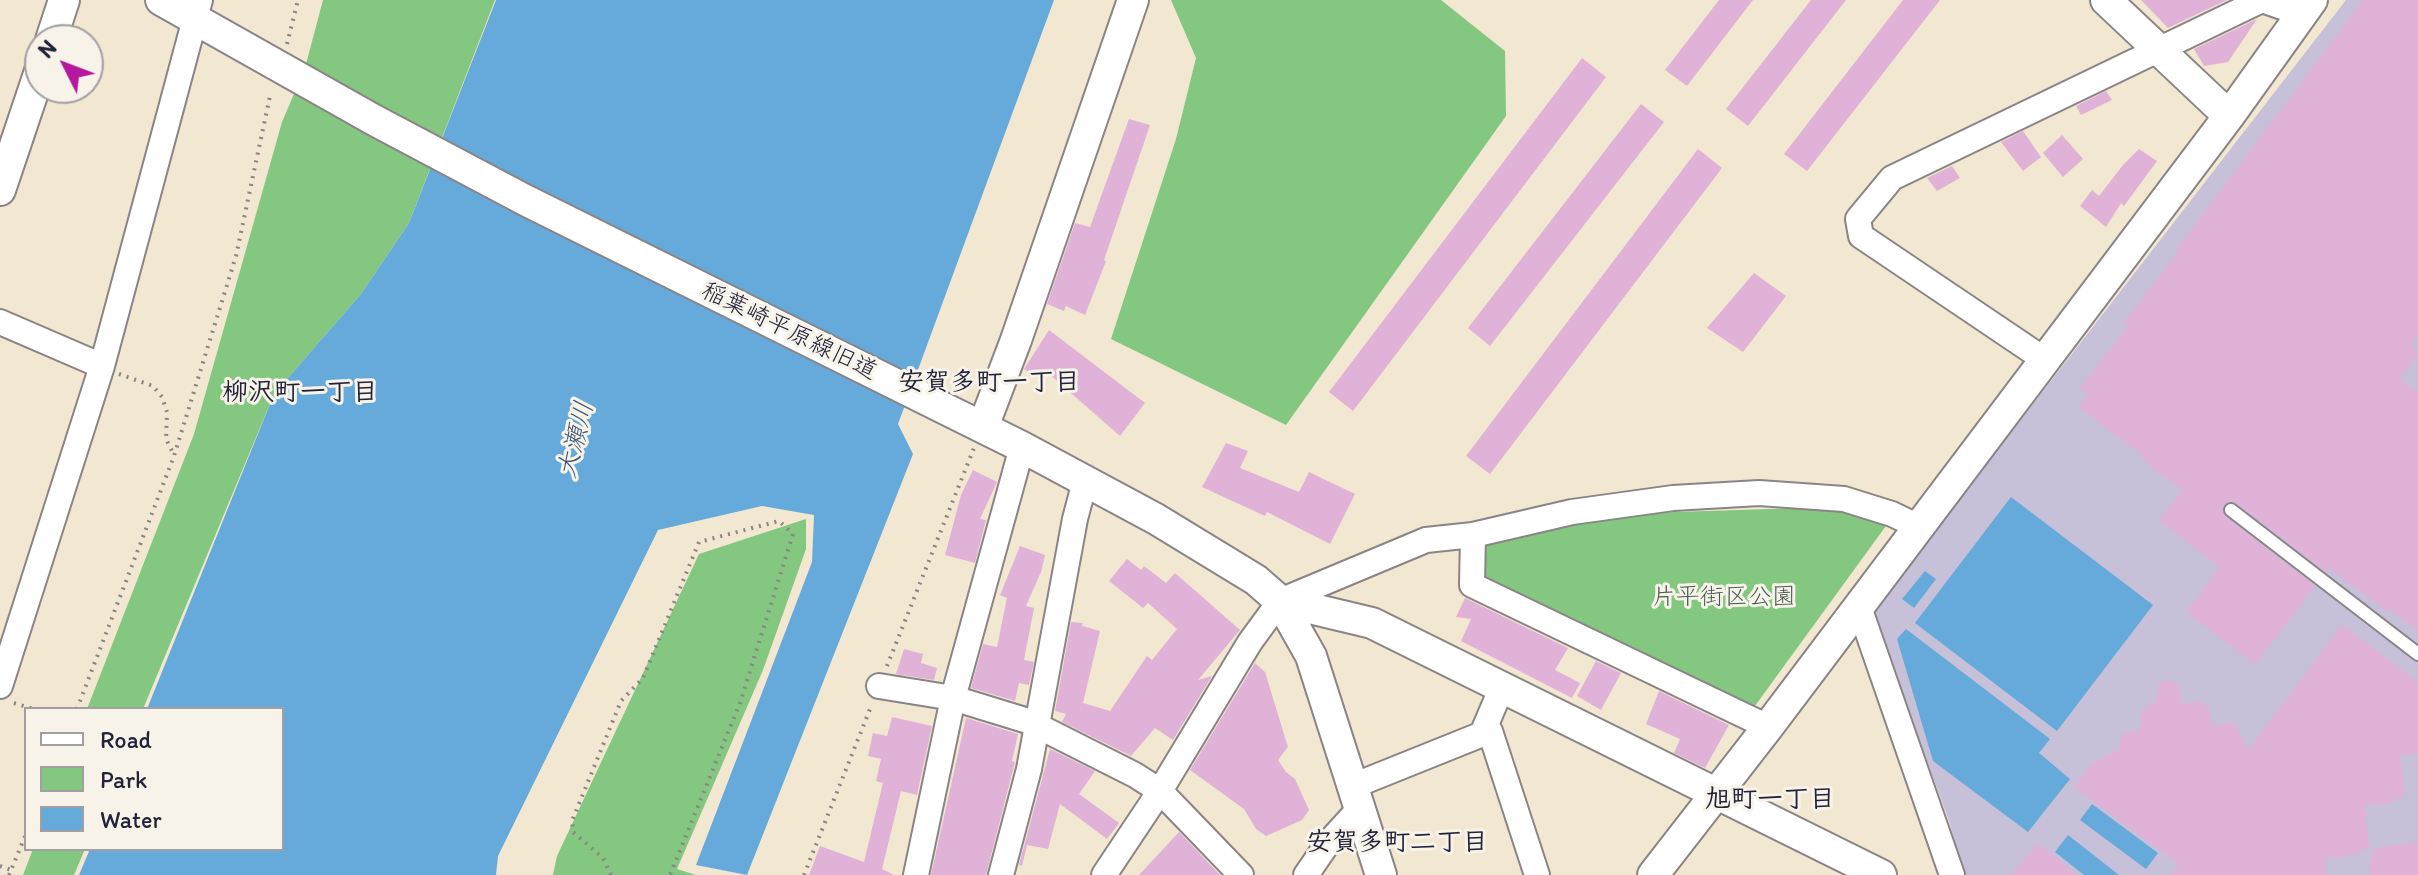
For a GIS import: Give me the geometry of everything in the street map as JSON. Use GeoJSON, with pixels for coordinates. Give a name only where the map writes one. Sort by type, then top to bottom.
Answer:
{"type":"FeatureCollection","features":[{"type":"Feature","properties":{"kind":"street"},"geometry":{"type":"LineString","coordinates":[[56,24],[64,0]]}},
{"type":"Feature","properties":{"kind":"street","name":"稲葉崎平原線旧道"},"geometry":{"type":"LineString","coordinates":[[161,0],[198,10],[525,200],[1022,447],[1156,519],[1256,580],[1280,601],[1311,656],[1381,875]]}},
{"type":"Feature","properties":{"kind":"street"},"geometry":{"type":"LineString","coordinates":[[983,427],[1133,0]]}},
{"type":"Feature","properties":{"kind":"street"},"geometry":{"type":"LineString","coordinates":[[2106,0],[2229,116]]}},
{"type":"Feature","properties":{"kind":"street"},"geometry":{"type":"LineString","coordinates":[[1653,875],[1768,727],[1859,607],[2229,116],[2307,7],[2262,0],[1892,178],[1858,219],[1861,236],[2045,360]]}},
{"type":"Feature","properties":{"kind":"street"},"geometry":{"type":"LineString","coordinates":[[6,694],[102,366],[198,10]]}},
{"type":"Feature","properties":{"kind":"street"},"geometry":{"type":"LineString","coordinates":[[0,190],[29,104]]}},
{"type":"Feature","properties":{"kind":"street"},"geometry":{"type":"LineString","coordinates":[[0,322],[102,366]]}},
{"type":"Feature","properties":{"kind":"street"},"geometry":{"type":"LineString","coordinates":[[916,875],[953,698],[1022,447]]}},
{"type":"Feature","properties":{"kind":"street"},"geometry":{"type":"LineString","coordinates":[[1001,875],[1029,769],[1075,519],[1085,481]]}},
{"type":"Feature","properties":{"kind":"street"},"geometry":{"type":"LineString","coordinates":[[1104,875],[1160,791],[1250,642],[1280,601],[1426,540],[1473,535],[1572,512],[1673,498],[1759,493],[1844,499],[1892,514],[1919,527]]}},
{"type":"Feature","properties":{"kind":"street"},"geometry":{"type":"LineString","coordinates":[[1473,535],[1472,585],[1768,727]]}},
{"type":"Feature","properties":{"kind":"street"},"geometry":{"type":"LineString","coordinates":[[1280,601],[1372,623],[1718,792],[1843,866],[1881,875]]}},
{"type":"Feature","properties":{"kind":"street"},"geometry":{"type":"LineString","coordinates":[[1859,607],[1952,875]]}},
{"type":"Feature","properties":{"kind":"street"},"geometry":{"type":"LineString","coordinates":[[879,686],[953,698],[1037,725],[1160,791],[1241,875]]}},
{"type":"Feature","properties":{"kind":"street"},"geometry":{"type":"LineString","coordinates":[[1482,734],[1502,687]]}},
{"type":"Feature","properties":{"kind":"street"},"geometry":{"type":"LineString","coordinates":[[1306,875],[1356,797],[1490,731],[1537,875]]}},
{"type":"Feature","properties":{"kind":"lane"},"geometry":{"type":"LineString","coordinates":[[2231,510],[2418,654]]}},
{"type":"Feature","properties":{"kind":"path"},"geometry":{"type":"LineString","coordinates":[[272,52],[298,0]]}},
{"type":"Feature","properties":{"kind":"path"},"geometry":{"type":"LineString","coordinates":[[78,707],[174,456],[236,256],[270,96]]}},
{"type":"Feature","properties":{"kind":"path"},"geometry":{"type":"LineString","coordinates":[[102,366],[153,386],[162,397],[167,412],[166,439],[174,456]]}},
{"type":"Feature","properties":{"kind":"path"},"geometry":{"type":"LineString","coordinates":[[956,494],[983,427]]}},
{"type":"Feature","properties":{"kind":"path"},"geometry":{"type":"LineString","coordinates":[[611,875],[603,858],[573,832],[572,821],[621,701],[643,678],[699,542],[779,521],[793,534],[740,703],[670,875]]}},
{"type":"Feature","properties":{"kind":"path"},"geometry":{"type":"LineString","coordinates":[[6,694],[30,707]]}},
{"type":"Feature","properties":{"kind":"path"},"geometry":{"type":"LineString","coordinates":[[0,866],[10,872],[24,839]]}},
{"type":"Feature","properties":{"kind":"shaded area"},"geometry":{"type":"Polygon","coordinates":[[[2346,0],[2418,0],[2418,875],[1964,875],[1948,818],[1872,612],[2346,0]]]}},
{"type":"Feature","properties":{"kind":"green space"},"geometry":{"type":"Polygon","coordinates":[[[323,0],[495,0],[409,223],[361,294],[274,394],[144,707],[88,707],[194,434],[282,122],[305,68],[323,0]]]}},
{"type":"Feature","properties":{"kind":"green space"},"geometry":{"type":"Polygon","coordinates":[[[1171,0],[1441,0],[1505,51],[1506,116],[1286,425],[1111,339],[1176,139],[1196,58],[1171,0]]]}},
{"type":"Feature","properties":{"kind":"green space","name":"片平街区公園"},"geometry":{"type":"Polygon","coordinates":[[[1832,507],[1891,519],[1752,710],[1475,581],[1477,541],[1556,524],[1644,513],[1832,507]]]}},
{"type":"Feature","properties":{"kind":"green space"},"geometry":{"type":"Polygon","coordinates":[[[806,519],[806,549],[763,670],[677,869],[696,875],[553,875],[557,856],[699,554],[806,519]]]}},
{"type":"Feature","properties":{"kind":"green space"},"geometry":{"type":"Polygon","coordinates":[[[32,851],[84,851],[74,875],[23,875],[32,851]]]}},
{"type":"Feature","properties":{"kind":"water","name":"大瀬川"},"geometry":{"type":"Polygon","coordinates":[[[496,0],[1054,0],[898,424],[913,454],[747,875],[696,865],[812,562],[814,515],[762,506],[658,530],[498,856],[496,875],[79,875],[89,851],[284,851],[284,707],[148,707],[274,394],[361,294],[409,223],[496,0]]]}},
{"type":"Feature","properties":{"kind":"water"},"geometry":{"type":"Polygon","coordinates":[[[2011,497],[2153,605],[2057,731],[1915,623],[2011,497]]]}},
{"type":"Feature","properties":{"kind":"water"},"geometry":{"type":"Polygon","coordinates":[[[1925,571],[1936,579],[1914,608],[1902,599],[1925,571]]]}},
{"type":"Feature","properties":{"kind":"water"},"geometry":{"type":"Polygon","coordinates":[[[1906,629],[2050,739],[2039,753],[2070,779],[2028,832],[1933,761],[1897,639],[1906,629]]]}},
{"type":"Feature","properties":{"kind":"water"},"geometry":{"type":"Polygon","coordinates":[[[2092,804],[2158,853],[2146,869],[2080,820],[2092,804]]]}},
{"type":"Feature","properties":{"kind":"water"},"geometry":{"type":"Polygon","coordinates":[[[2068,835],[2119,875],[2084,875],[2055,852],[2068,835]]]}},
{"type":"Feature","properties":{"kind":"building"},"geometry":{"type":"Polygon","coordinates":[[[1719,0],[1753,0],[1687,86],[1665,70],[1719,0]]]}},
{"type":"Feature","properties":{"kind":"building"},"geometry":{"type":"Polygon","coordinates":[[[1811,0],[1846,0],[1748,126],[1726,109],[1811,0]]]}},
{"type":"Feature","properties":{"kind":"building"},"geometry":{"type":"Polygon","coordinates":[[[1903,0],[1940,0],[1807,171],[1784,154],[1903,0]]]}},
{"type":"Feature","properties":{"kind":"building"},"geometry":{"type":"Polygon","coordinates":[[[2141,0],[2227,0],[2168,28],[2141,0]]]}},
{"type":"Feature","properties":{"kind":"building"},"geometry":{"type":"Polygon","coordinates":[[[2363,0],[2418,0],[2418,334],[2410,345],[2418,354],[2400,379],[2418,392],[2418,631],[2329,568],[2326,572],[2236,503],[2228,501],[2222,508],[2226,517],[2315,586],[2255,664],[2186,612],[2220,567],[2159,521],[2182,490],[2146,463],[2142,455],[2078,407],[2088,394],[2080,388],[2128,326],[2123,323],[2363,0]]]}},
{"type":"Feature","properties":{"kind":"building"},"geometry":{"type":"Polygon","coordinates":[[[2257,19],[2228,62],[2204,66],[2194,49],[2257,19]]]}},
{"type":"Feature","properties":{"kind":"building"},"geometry":{"type":"Polygon","coordinates":[[[1582,58],[1606,77],[1353,411],[1329,392],[1582,58]]]}},
{"type":"Feature","properties":{"kind":"building"},"geometry":{"type":"Polygon","coordinates":[[[2106,91],[2112,100],[2081,115],[2076,106],[2106,91]]]}},
{"type":"Feature","properties":{"kind":"building"},"geometry":{"type":"Polygon","coordinates":[[[1641,104],[1664,122],[1490,346],[1468,328],[1641,104]]]}},
{"type":"Feature","properties":{"kind":"building"},"geometry":{"type":"Polygon","coordinates":[[[1129,119],[1150,125],[1106,261],[1085,315],[1066,306],[1064,311],[1047,304],[1075,223],[1090,227],[1129,119]]]}},
{"type":"Feature","properties":{"kind":"building"},"geometry":{"type":"Polygon","coordinates":[[[2023,131],[2041,157],[2023,171],[2001,142],[2023,131]]]}},
{"type":"Feature","properties":{"kind":"building"},"geometry":{"type":"Polygon","coordinates":[[[2062,135],[2083,159],[2063,177],[2043,153],[2062,135]]]}},
{"type":"Feature","properties":{"kind":"building"},"geometry":{"type":"Polygon","coordinates":[[[1698,149],[1722,168],[1490,474],[1466,456],[1698,149]]]}},
{"type":"Feature","properties":{"kind":"building"},"geometry":{"type":"Polygon","coordinates":[[[2139,149],[2157,161],[2124,206],[2121,203],[2106,227],[2080,206],[2092,190],[2099,196],[2139,149]]]}},
{"type":"Feature","properties":{"kind":"building"},"geometry":{"type":"Polygon","coordinates":[[[1952,166],[1960,178],[1937,191],[1927,178],[1952,166]]]}},
{"type":"Feature","properties":{"kind":"building"},"geometry":{"type":"Polygon","coordinates":[[[1754,273],[1786,296],[1743,352],[1707,328],[1754,273]]]}},
{"type":"Feature","properties":{"kind":"building"},"geometry":{"type":"Polygon","coordinates":[[[1049,330],[1145,403],[1120,436],[1048,373],[1041,381],[1024,369],[1049,330]]]}},
{"type":"Feature","properties":{"kind":"building"},"geometry":{"type":"Polygon","coordinates":[[[1226,443],[1248,451],[1240,468],[1299,492],[1309,472],[1355,494],[1330,544],[1267,512],[1265,516],[1202,487],[1226,443]]]}},
{"type":"Feature","properties":{"kind":"building"},"geometry":{"type":"Polygon","coordinates":[[[973,470],[997,482],[980,519],[986,520],[975,563],[945,555],[961,495],[973,470]]]}},
{"type":"Feature","properties":{"kind":"building"},"geometry":{"type":"Polygon","coordinates":[[[1020,546],[1045,555],[1026,606],[1034,608],[1024,660],[1034,662],[1029,685],[1019,683],[1015,701],[971,688],[983,644],[997,647],[1007,598],[1000,595],[1020,546]]]}},
{"type":"Feature","properties":{"kind":"building"},"geometry":{"type":"Polygon","coordinates":[[[1127,559],[1141,570],[1144,566],[1166,583],[1175,573],[1240,630],[1198,680],[1212,676],[1173,740],[1155,728],[1131,756],[1062,722],[1066,714],[1055,711],[1071,622],[1083,623],[1082,626],[1100,631],[1083,703],[1110,711],[1147,656],[1152,660],[1177,629],[1148,603],[1143,608],[1109,581],[1127,559]]]}},
{"type":"Feature","properties":{"kind":"building"},"geometry":{"type":"Polygon","coordinates":[[[1465,598],[1568,648],[1555,670],[1580,683],[1572,698],[1461,641],[1471,619],[1456,617],[1465,598]]]}},
{"type":"Feature","properties":{"kind":"building"},"geometry":{"type":"Polygon","coordinates":[[[2342,625],[2418,682],[2418,754],[2400,755],[2405,796],[2383,805],[2365,806],[2369,848],[2348,857],[2324,858],[2327,875],[2170,875],[2179,864],[2074,787],[2091,764],[2119,749],[2124,733],[2140,729],[2142,710],[2156,701],[2158,686],[2164,681],[2179,685],[2182,704],[2198,701],[2205,704],[2210,711],[2211,727],[2228,723],[2236,725],[2248,750],[2342,625]]]}},
{"type":"Feature","properties":{"kind":"building"},"geometry":{"type":"Polygon","coordinates":[[[904,649],[923,654],[921,663],[937,668],[934,680],[896,674],[904,649]]]}},
{"type":"Feature","properties":{"kind":"building"},"geometry":{"type":"Polygon","coordinates":[[[1596,661],[1621,673],[1601,710],[1577,696],[1596,661]]]}},
{"type":"Feature","properties":{"kind":"building"},"geometry":{"type":"Polygon","coordinates":[[[1255,663],[1265,672],[1288,747],[1278,760],[1295,779],[1309,810],[1302,820],[1266,836],[1256,829],[1244,809],[1190,770],[1255,663]]]}},
{"type":"Feature","properties":{"kind":"building"},"geometry":{"type":"Polygon","coordinates":[[[1659,691],[1729,725],[1705,768],[1674,753],[1680,739],[1646,724],[1659,691]]]}},
{"type":"Feature","properties":{"kind":"building"},"geometry":{"type":"Polygon","coordinates":[[[892,717],[932,726],[917,795],[901,791],[882,869],[894,875],[809,875],[820,846],[864,862],[883,783],[876,781],[881,759],[868,756],[873,733],[887,736],[892,717]]]}},
{"type":"Feature","properties":{"kind":"building"},"geometry":{"type":"Polygon","coordinates":[[[966,718],[1018,734],[1012,761],[1015,762],[986,875],[931,875],[966,718]]]}},
{"type":"Feature","properties":{"kind":"building"},"geometry":{"type":"Polygon","coordinates":[[[1050,749],[1095,771],[1079,794],[1119,823],[1107,839],[1060,804],[1048,849],[1027,845],[1022,866],[1019,865],[1050,749]]]}},
{"type":"Feature","properties":{"kind":"building"},"geometry":{"type":"Polygon","coordinates":[[[1179,832],[1220,875],[1139,875],[1179,832]]]}},
{"type":"Feature","properties":{"kind":"building"},"geometry":{"type":"Polygon","coordinates":[[[2418,841],[2418,875],[2369,875],[2372,849],[2418,841]]]}},
{"type":"Feature","properties":{"kind":"building"},"geometry":{"type":"Polygon","coordinates":[[[2038,843],[2077,875],[2012,875],[2038,843]]]}},
{"type":"Feature","properties":{"kind":"district","name":"安賀多町一丁目"},"geometry":{"type":"Point","coordinates":[989,383]}},
{"type":"Feature","properties":{"kind":"district","name":"柳沢町一丁目"},"geometry":{"type":"Point","coordinates":[300,393]}},
{"type":"Feature","properties":{"kind":"district","name":"旭町一丁目"},"geometry":{"type":"Point","coordinates":[1770,800]}},
{"type":"Feature","properties":{"kind":"district","name":"安賀多町二丁目"},"geometry":{"type":"Point","coordinates":[1397,843]}}]}
